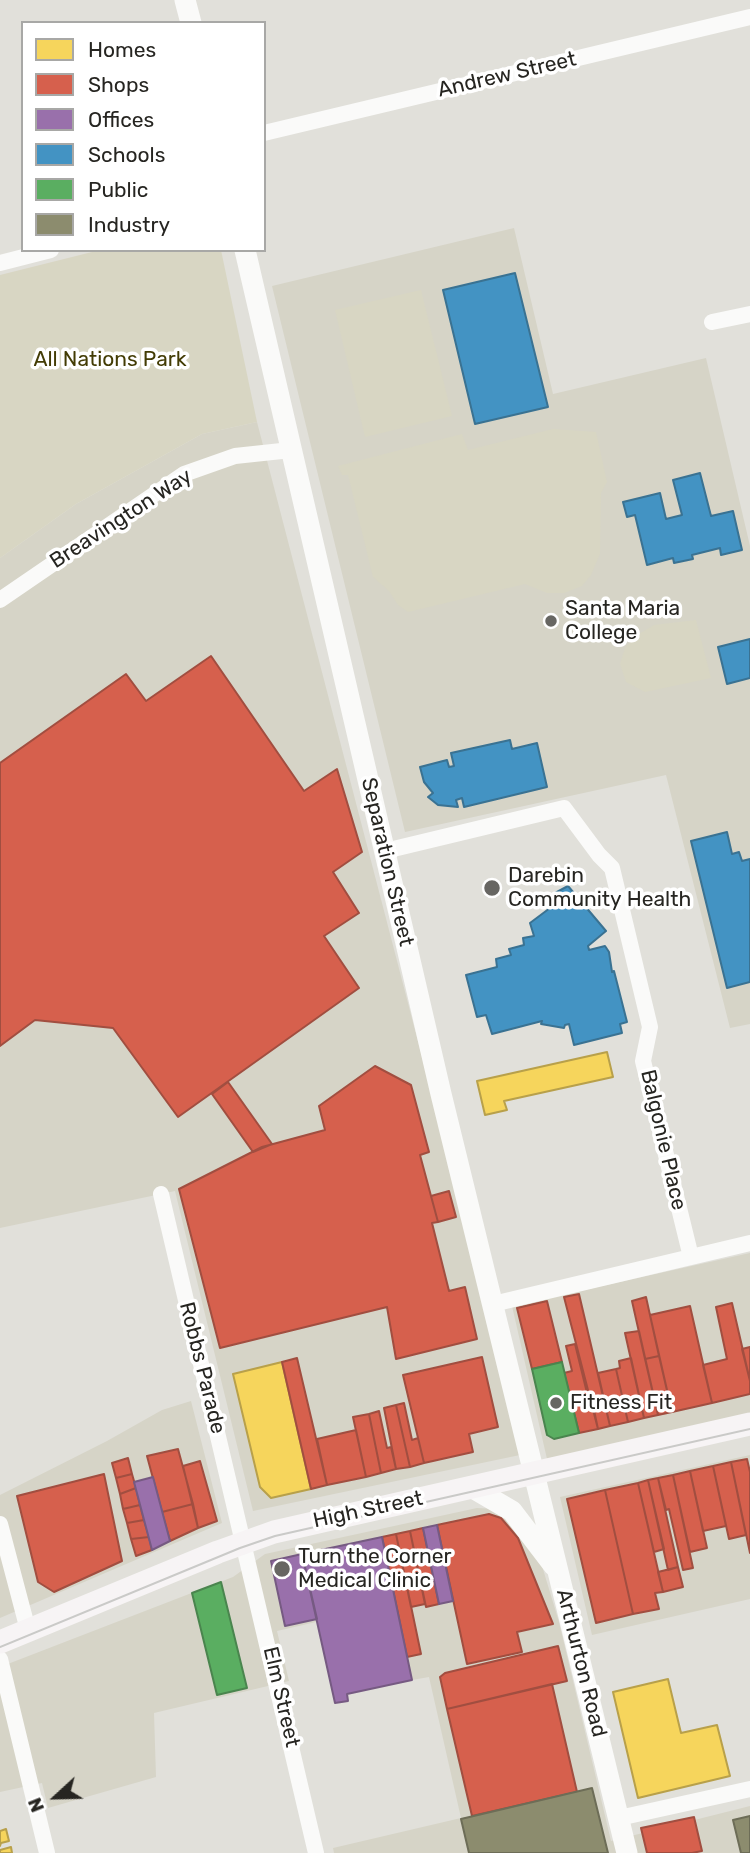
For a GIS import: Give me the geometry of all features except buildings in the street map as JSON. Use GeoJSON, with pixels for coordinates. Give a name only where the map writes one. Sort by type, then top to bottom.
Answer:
{"type":"FeatureCollection","features":[{"type":"Feature","properties":{"kind":"main road","name":"High Street"},"geometry":{"type":"LineString","coordinates":[[0,1642],[244,1542],[299,1525],[750,1424]]}},
{"type":"Feature","properties":{"kind":"street"},"geometry":{"type":"LineString","coordinates":[[185,0],[190,21]]}},
{"type":"Feature","properties":{"kind":"street","name":"Andrew Street"},"geometry":{"type":"LineString","coordinates":[[266,133],[750,17]]}},
{"type":"Feature","properties":{"kind":"street"},"geometry":{"type":"LineString","coordinates":[[0,262],[42,252]]}},
{"type":"Feature","properties":{"kind":"street","name":"Separation Street"},"geometry":{"type":"LineString","coordinates":[[245,252],[384,852],[535,1473]]}},
{"type":"Feature","properties":{"kind":"street"},"geometry":{"type":"LineString","coordinates":[[712,323],[750,314]]}},
{"type":"Feature","properties":{"kind":"street","name":"Breavington Way"},"geometry":{"type":"LineString","coordinates":[[0,600],[184,474],[234,456],[291,450]]}},
{"type":"Feature","properties":{"kind":"street","name":"Balgonie Place"},"geometry":{"type":"LineString","coordinates":[[384,852],[564,808],[612,868],[650,1027],[643,1061],[691,1257]]}},
{"type":"Feature","properties":{"kind":"street","name":"Robbs Parade"},"geometry":{"type":"LineString","coordinates":[[160,1194],[244,1542]]}},
{"type":"Feature","properties":{"kind":"street"},"geometry":{"type":"LineString","coordinates":[[493,1304],[750,1243]]}},
{"type":"Feature","properties":{"kind":"street","name":"Arthurton Road"},"geometry":{"type":"LineString","coordinates":[[535,1473],[627,1853]]}},
{"type":"Feature","properties":{"kind":"street"},"geometry":{"type":"LineString","coordinates":[[471,1488],[512,1511],[559,1573]]}},
{"type":"Feature","properties":{"kind":"street"},"geometry":{"type":"LineString","coordinates":[[0,1524],[28,1630]]}},
{"type":"Feature","properties":{"kind":"street","name":"Elm Street"},"geometry":{"type":"LineString","coordinates":[[244,1542],[316,1853]]}},
{"type":"Feature","properties":{"kind":"street"},"geometry":{"type":"LineString","coordinates":[[0,1659],[47,1853]]}},
{"type":"Feature","properties":{"kind":"street"},"geometry":{"type":"LineString","coordinates":[[619,1818],[750,1789]]}},
{"type":"Feature","properties":{"kind":"shaded area","name":"Santa Maria College"},"geometry":{"type":"Polygon","coordinates":[[[514,228],[553,394],[706,358],[750,546],[750,1024],[730,1028],[666,775],[405,832],[272,286],[514,228]]]}},
{"type":"Feature","properties":{"kind":"shaded area"},"geometry":{"type":"Polygon","coordinates":[[[257,422],[429,1084],[520,1455],[253,1511],[175,1191],[0,1228],[0,558],[76,504],[202,434],[257,422]]]}},
{"type":"Feature","properties":{"kind":"shaded area"},"geometry":{"type":"Polygon","coordinates":[[[750,1253],[750,1413],[547,1459],[512,1306],[750,1253]]]}},
{"type":"Feature","properties":{"kind":"shaded area"},"geometry":{"type":"Polygon","coordinates":[[[191,1401],[222,1523],[0,1618],[0,1495],[162,1410],[191,1401]]]}},
{"type":"Feature","properties":{"kind":"shaded area"},"geometry":{"type":"Polygon","coordinates":[[[750,1455],[750,1599],[592,1635],[560,1497],[750,1455]]]}},
{"type":"Feature","properties":{"kind":"shaded area"},"geometry":{"type":"Polygon","coordinates":[[[477,1508],[497,1509],[512,1519],[542,1566],[559,1622],[611,1841],[750,1806],[750,1853],[334,1853],[333,1848],[461,1818],[429,1677],[412,1680],[407,1657],[310,1591],[316,1622],[277,1631],[289,1681],[154,1713],[156,1777],[48,1808],[42,1783],[0,1792],[0,1667],[233,1577],[265,1554],[477,1508]]]}},
{"type":"Feature","properties":{"kind":"green space","name":"All Nations Park"},"geometry":{"type":"Polygon","coordinates":[[[92,252],[221,252],[257,422],[202,434],[76,504],[0,558],[0,275],[92,252]]]}},
{"type":"Feature","properties":{"kind":"green space"},"geometry":{"type":"Polygon","coordinates":[[[421,290],[452,416],[365,437],[335,310],[421,290]]]}},
{"type":"Feature","properties":{"kind":"green space"},"geometry":{"type":"Polygon","coordinates":[[[553,429],[596,432],[607,482],[601,493],[600,554],[591,575],[582,586],[564,593],[547,593],[525,584],[408,612],[398,605],[389,591],[373,577],[348,475],[342,475],[338,466],[462,434],[468,450],[553,429]]]}},
{"type":"Feature","properties":{"kind":"green space"},"geometry":{"type":"Polygon","coordinates":[[[696,620],[711,678],[645,692],[626,682],[620,664],[625,648],[634,637],[654,625],[696,620]]]}},
{"type":"Feature","properties":{"kind":"tram line"},"geometry":{"type":"LineString","coordinates":[[0,1647],[275,1536],[750,1429]]}},
{"type":"Feature","properties":{"kind":"place","name":"Santa Maria College"},"geometry":{"type":"Point","coordinates":[551,621]}},
{"type":"Feature","properties":{"kind":"place","name":"Darebin Community Health"},"geometry":{"type":"Point","coordinates":[492,888]}},
{"type":"Feature","properties":{"kind":"place","name":"Fitness Fit"},"geometry":{"type":"Point","coordinates":[556,1403]}},
{"type":"Feature","properties":{"kind":"place","name":"Turn the Corner Medical Clinic"},"geometry":{"type":"Point","coordinates":[282,1569]}}]}
